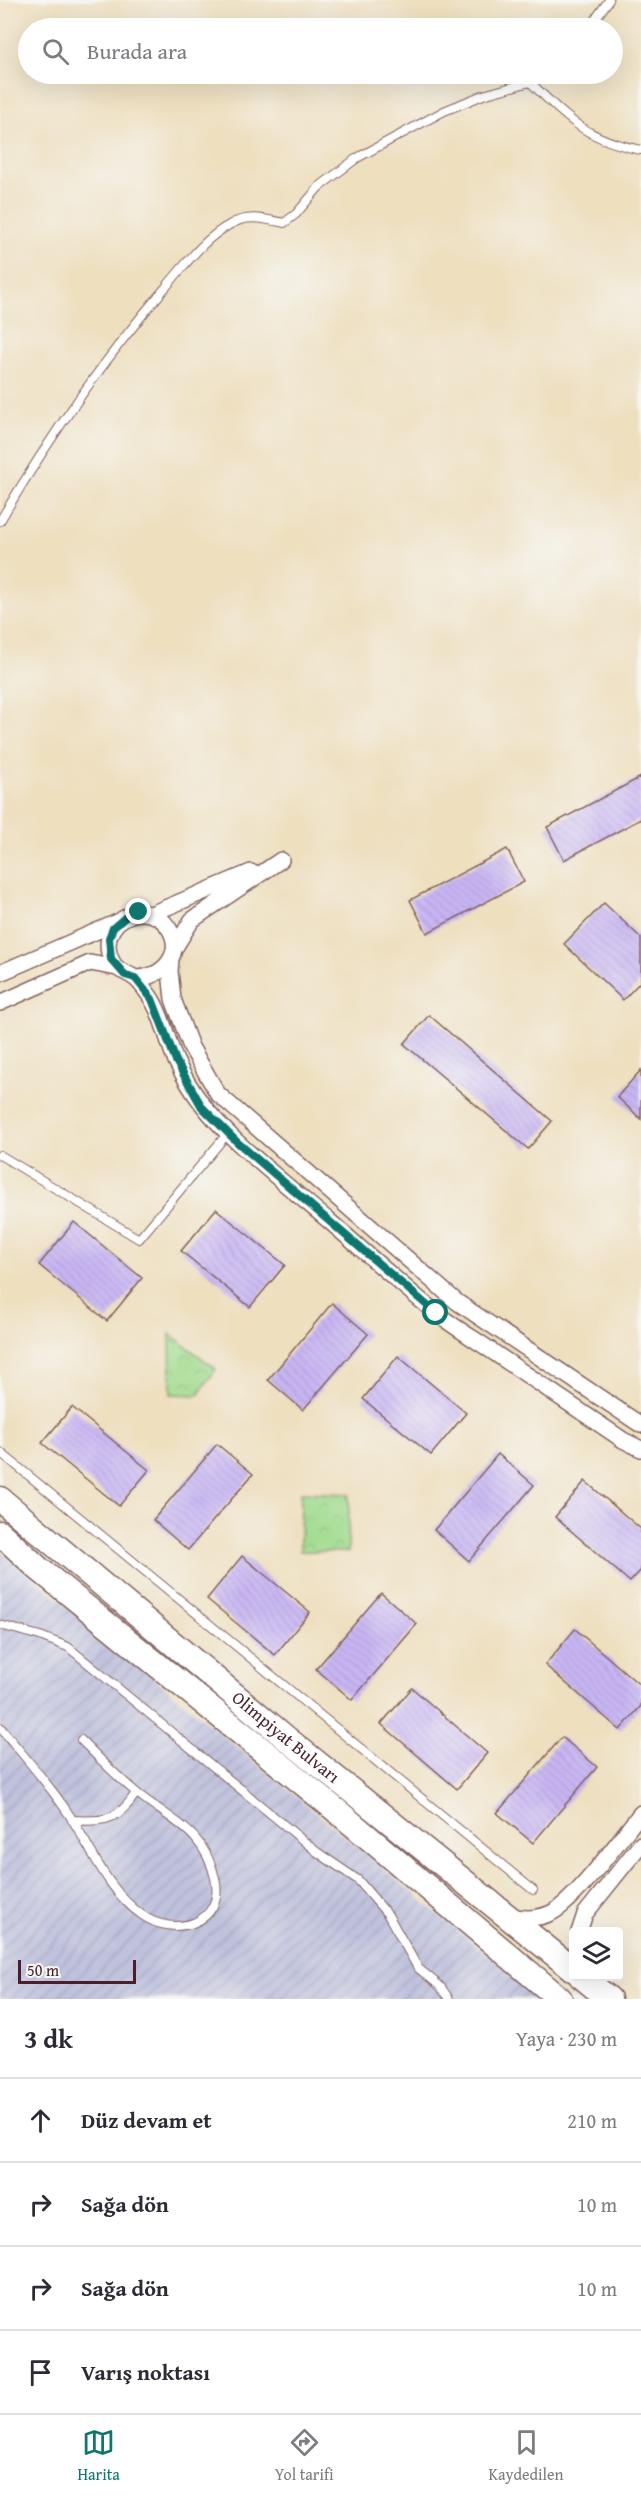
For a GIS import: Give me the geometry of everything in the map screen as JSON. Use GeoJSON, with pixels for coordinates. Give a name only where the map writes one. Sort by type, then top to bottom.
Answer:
{"type":"FeatureCollection","features":[{"type":"Feature","properties":{"kind":"main road","name":"Olimpiyat Bulvarı"},"geometry":{"type":"LineString","coordinates":[[0,1499],[286,1738],[569,1967]]}},
{"type":"Feature","properties":{"kind":"main road","name":"Olimpiyat Bulvarı"},"geometry":{"type":"LineString","coordinates":[[0,1533],[39,1569],[331,1806],[560,1999]]}},
{"type":"Feature","properties":{"kind":"main road","name":"Olimpiyat Bulvarı"},"geometry":{"type":"LineString","coordinates":[[586,1981],[609,1999]]}},
{"type":"Feature","properties":{"kind":"street"},"geometry":{"type":"LineString","coordinates":[[120,921],[109,938],[111,959],[117,968],[125,975],[135,978],[156,975],[165,968],[192,920],[281,860],[151,914]]}},
{"type":"Feature","properties":{"kind":"street"},"geometry":{"type":"LineString","coordinates":[[0,973],[120,921],[128,915],[139,912],[161,919],[169,927],[173,938],[170,971],[173,999],[191,1047],[218,1094],[457,1302],[641,1425]]}},
{"type":"Feature","properties":{"kind":"street"},"geometry":{"type":"LineString","coordinates":[[0,1003],[90,963],[117,968]]}},
{"type":"Feature","properties":{"kind":"street"},"geometry":{"type":"LineString","coordinates":[[135,978],[152,999],[176,1061],[202,1107],[228,1133],[436,1313],[623,1440],[641,1449]]}},
{"type":"Feature","properties":{"kind":"street"},"geometry":{"type":"LineString","coordinates":[[504,1914],[525,1919],[552,1913],[574,1895],[641,1813]]}},
{"type":"Feature","properties":{"kind":"street"},"geometry":{"type":"LineString","coordinates":[[581,1927],[585,1914],[641,1844]]}},
{"type":"Feature","properties":{"kind":"lane"},"geometry":{"type":"LineString","coordinates":[[596,18],[609,0]]}},
{"type":"Feature","properties":{"kind":"lane"},"geometry":{"type":"LineString","coordinates":[[0,521],[92,379],[128,330],[210,238],[232,223],[249,217],[284,223],[296,214],[319,187],[357,158],[444,111],[483,95],[523,84]]}},
{"type":"Feature","properties":{"kind":"lane"},"geometry":{"type":"LineString","coordinates":[[532,84],[573,124],[598,138],[637,150],[641,157]]}},
{"type":"Feature","properties":{"kind":"lane"},"geometry":{"type":"LineString","coordinates":[[0,1155],[139,1239],[228,1133]]}},
{"type":"Feature","properties":{"kind":"lane"},"geometry":{"type":"LineString","coordinates":[[0,1452],[533,1890]]}},
{"type":"Feature","properties":{"kind":"lane"},"geometry":{"type":"LineString","coordinates":[[0,1624],[68,1647],[317,1852],[358,1880],[388,1915],[418,1968],[440,1986],[449,1999]]}},
{"type":"Feature","properties":{"kind":"lane"},"geometry":{"type":"LineString","coordinates":[[0,1727],[72,1820],[112,1887],[142,1915],[164,1926],[183,1927],[195,1924],[206,1916],[216,1895],[215,1879],[207,1854],[185,1827],[136,1792],[81,1740]]}},
{"type":"Feature","properties":{"kind":"lane"},"geometry":{"type":"LineString","coordinates":[[72,1820],[94,1822],[109,1819],[126,1808],[136,1792]]}},
{"type":"Feature","properties":{"kind":"shaded area"},"geometry":{"type":"Polygon","coordinates":[[[0,1550],[473,1943],[543,1999],[0,1999],[0,1550]]]}},
{"type":"Feature","properties":{"kind":"green space"},"geometry":{"type":"Polygon","coordinates":[[[170,1334],[216,1369],[198,1395],[171,1394],[170,1334]]]}},
{"type":"Feature","properties":{"kind":"green space"},"geometry":{"type":"Polygon","coordinates":[[[301,1492],[349,1494],[348,1552],[300,1551],[301,1492]]]}},
{"type":"Feature","properties":{"kind":"building"},"geometry":{"type":"Polygon","coordinates":[[[641,777],[641,819],[564,860],[547,827],[641,777]]]}},
{"type":"Feature","properties":{"kind":"building"},"geometry":{"type":"Polygon","coordinates":[[[507,849],[524,882],[427,933],[410,900],[507,849]]]}},
{"type":"Feature","properties":{"kind":"building"},"geometry":{"type":"Polygon","coordinates":[[[604,903],[641,938],[641,981],[623,1000],[564,944],[604,903]]]}},
{"type":"Feature","properties":{"kind":"building"},"geometry":{"type":"Polygon","coordinates":[[[429,1015],[552,1121],[528,1149],[404,1044],[429,1015]]]}},
{"type":"Feature","properties":{"kind":"building"},"geometry":{"type":"Polygon","coordinates":[[[641,1070],[641,1119],[617,1097],[641,1070]]]}},
{"type":"Feature","properties":{"kind":"building"},"geometry":{"type":"Polygon","coordinates":[[[216,1209],[285,1265],[250,1307],[181,1251],[216,1209]]]}},
{"type":"Feature","properties":{"kind":"building"},"geometry":{"type":"Polygon","coordinates":[[[74,1222],[142,1278],[107,1321],[39,1265],[74,1222]]]}},
{"type":"Feature","properties":{"kind":"building"},"geometry":{"type":"Polygon","coordinates":[[[332,1303],[368,1334],[303,1410],[268,1380],[332,1303]]]}},
{"type":"Feature","properties":{"kind":"building"},"geometry":{"type":"Polygon","coordinates":[[[398,1356],[466,1413],[431,1455],[363,1399],[398,1356]]]}},
{"type":"Feature","properties":{"kind":"building"},"geometry":{"type":"Polygon","coordinates":[[[72,1407],[149,1470],[119,1506],[42,1443],[72,1407]]]}},
{"type":"Feature","properties":{"kind":"building"},"geometry":{"type":"Polygon","coordinates":[[[217,1444],[253,1474],[188,1550],[153,1520],[217,1444]]]}},
{"type":"Feature","properties":{"kind":"building"},"geometry":{"type":"Polygon","coordinates":[[[498,1454],[534,1485],[469,1561],[434,1530],[498,1454]]]}},
{"type":"Feature","properties":{"kind":"building"},"geometry":{"type":"Polygon","coordinates":[[[585,1481],[641,1529],[641,1570],[630,1582],[555,1517],[585,1481]]]}},
{"type":"Feature","properties":{"kind":"building"},"geometry":{"type":"Polygon","coordinates":[[[242,1556],[310,1612],[275,1655],[207,1599],[242,1556]]]}},
{"type":"Feature","properties":{"kind":"building"},"geometry":{"type":"Polygon","coordinates":[[[381,1593],[417,1624],[352,1700],[316,1669],[381,1593]]]}},
{"type":"Feature","properties":{"kind":"building"},"geometry":{"type":"Polygon","coordinates":[[[575,1629],[641,1686],[641,1706],[620,1730],[545,1665],[575,1629]]]}},
{"type":"Feature","properties":{"kind":"building"},"geometry":{"type":"Polygon","coordinates":[[[412,1688],[487,1753],[457,1789],[381,1724],[412,1688]]]}},
{"type":"Feature","properties":{"kind":"building"},"geometry":{"type":"Polygon","coordinates":[[[562,1737],[597,1767],[533,1843],[497,1813],[562,1737]]]}},
{"type":"Feature","properties":{"kind":"route"},"geometry":{"type":"LineString","coordinates":[[139,912],[128,915],[113,928],[108,949],[111,959],[125,975],[135,978],[152,999],[176,1061],[202,1107],[237,1142],[436,1313]]}}]}
